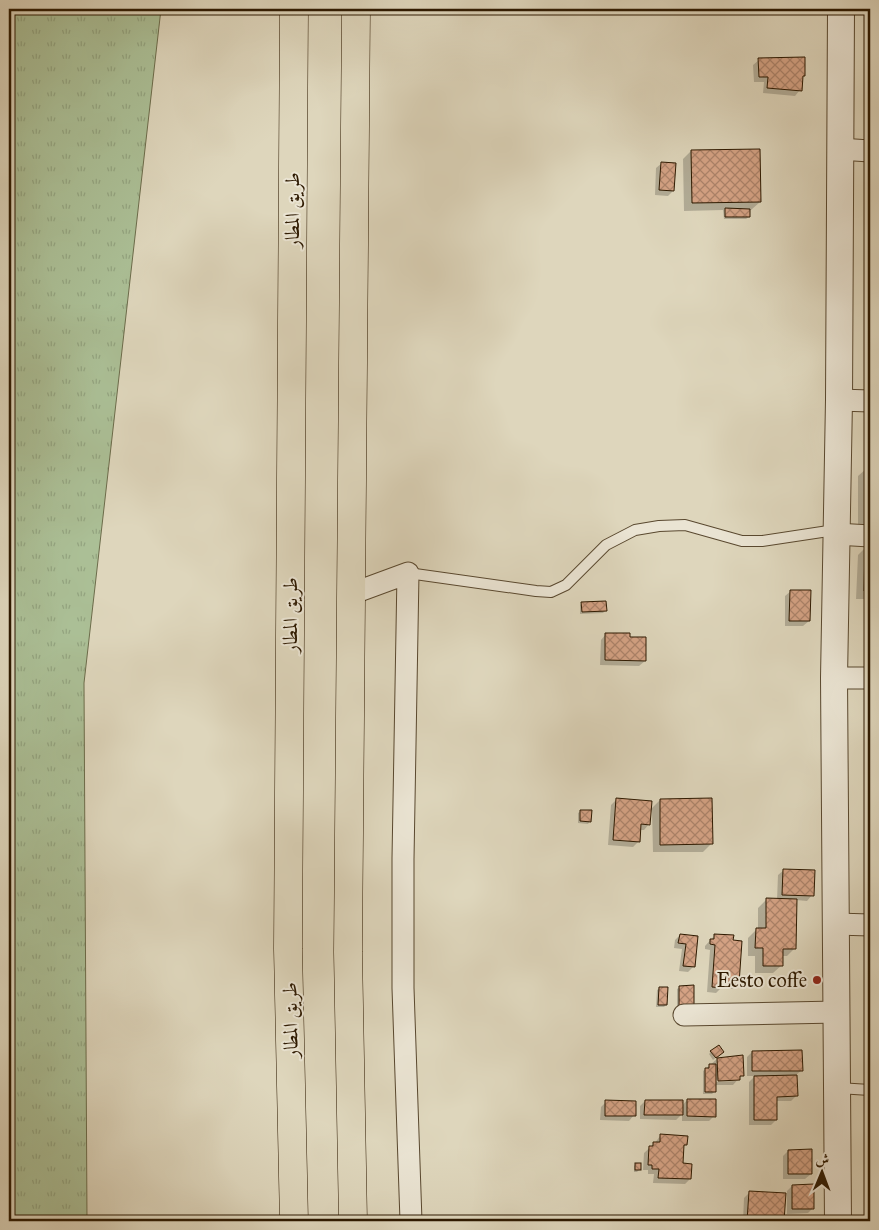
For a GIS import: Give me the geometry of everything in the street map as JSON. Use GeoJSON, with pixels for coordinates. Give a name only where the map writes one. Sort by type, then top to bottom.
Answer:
{"type":"FeatureCollection","features":[{"type":"Feature","properties":{"kind":"highway","name":"طريق المطار"},"geometry":{"type":"LineString","coordinates":[[294,9],[288,949],[294,1221]]}},
{"type":"Feature","properties":{"kind":"highway"},"geometry":{"type":"LineString","coordinates":[[353,1221],[348,952],[356,9]]}},
{"type":"Feature","properties":{"kind":"street"},"geometry":{"type":"LineString","coordinates":[[838,1221],[834,678],[839,400],[841,9]]}},
{"type":"Feature","properties":{"kind":"street"},"geometry":{"type":"LineString","coordinates":[[839,149],[870,151]]}},
{"type":"Feature","properties":{"kind":"street"},"geometry":{"type":"LineString","coordinates":[[839,400],[870,401]]}},
{"type":"Feature","properties":{"kind":"street"},"geometry":{"type":"LineString","coordinates":[[836,532],[870,536]]}},
{"type":"Feature","properties":{"kind":"street"},"geometry":{"type":"LineString","coordinates":[[351,594],[408,573],[403,968],[411,1221]]}},
{"type":"Feature","properties":{"kind":"street"},"geometry":{"type":"LineString","coordinates":[[834,678],[870,678]]}},
{"type":"Feature","properties":{"kind":"street"},"geometry":{"type":"LineString","coordinates":[[836,924],[870,925]]}},
{"type":"Feature","properties":{"kind":"street"},"geometry":{"type":"LineString","coordinates":[[684,1015],[837,1012]]}},
{"type":"Feature","properties":{"kind":"lane"},"geometry":{"type":"LineString","coordinates":[[408,573],[551,592],[566,585],[606,545],[635,530],[659,526],[685,525],[742,540],[762,542],[836,532]]}},
{"type":"Feature","properties":{"kind":"lane"},"geometry":{"type":"LineString","coordinates":[[837,1088],[870,1090]]}},
{"type":"Feature","properties":{"kind":"green space"},"geometry":{"type":"Polygon","coordinates":[[[9,9],[161,9],[84,683],[87,1221],[9,1221],[9,9]]]}},
{"type":"Feature","properties":{"kind":"building"},"geometry":{"type":"Polygon","coordinates":[[[805,57],[805,76],[803,76],[802,91],[767,88],[768,77],[759,77],[758,58],[805,57]]]}},
{"type":"Feature","properties":{"kind":"building"},"geometry":{"type":"Polygon","coordinates":[[[760,149],[761,202],[692,203],[691,150],[760,149]]]}},
{"type":"Feature","properties":{"kind":"building"},"geometry":{"type":"Polygon","coordinates":[[[661,162],[676,163],[674,191],[659,190],[661,162]]]}},
{"type":"Feature","properties":{"kind":"building"},"geometry":{"type":"Polygon","coordinates":[[[725,208],[750,209],[750,217],[725,217],[725,208]]]}},
{"type":"Feature","properties":{"kind":"building"},"geometry":{"type":"Polygon","coordinates":[[[866,467],[870,467],[870,520],[866,520],[866,467]]]}},
{"type":"Feature","properties":{"kind":"building"},"geometry":{"type":"Polygon","coordinates":[[[865,546],[870,546],[870,591],[864,591],[865,546]]]}},
{"type":"Feature","properties":{"kind":"building"},"geometry":{"type":"Polygon","coordinates":[[[790,590],[811,590],[810,621],[789,621],[790,590]]]}},
{"type":"Feature","properties":{"kind":"building"},"geometry":{"type":"Polygon","coordinates":[[[606,601],[607,611],[582,612],[581,602],[606,601]]]}},
{"type":"Feature","properties":{"kind":"building"},"geometry":{"type":"Polygon","coordinates":[[[605,633],[630,633],[630,637],[646,637],[646,661],[605,660],[605,633]]]}},
{"type":"Feature","properties":{"kind":"building"},"geometry":{"type":"Polygon","coordinates":[[[616,798],[652,801],[650,825],[641,824],[640,842],[613,840],[616,798]]]}},
{"type":"Feature","properties":{"kind":"building"},"geometry":{"type":"Polygon","coordinates":[[[712,798],[713,844],[660,845],[660,799],[712,798]]]}},
{"type":"Feature","properties":{"kind":"building"},"geometry":{"type":"Polygon","coordinates":[[[580,810],[592,810],[591,822],[580,821],[580,810]]]}},
{"type":"Feature","properties":{"kind":"building"},"geometry":{"type":"Polygon","coordinates":[[[783,869],[815,870],[814,896],[782,895],[783,869]]]}},
{"type":"Feature","properties":{"kind":"building"},"geometry":{"type":"Polygon","coordinates":[[[766,898],[797,899],[796,949],[783,949],[783,966],[763,966],[763,948],[755,948],[756,928],[766,928],[766,898]]]}},
{"type":"Feature","properties":{"kind":"building"},"geometry":{"type":"Polygon","coordinates":[[[680,934],[698,936],[695,967],[683,966],[686,944],[678,943],[680,934]]]}},
{"type":"Feature","properties":{"kind":"building"},"geometry":{"type":"Polygon","coordinates":[[[714,934],[734,935],[733,940],[742,941],[739,984],[723,983],[723,988],[712,987],[715,945],[710,944],[710,939],[714,939],[714,934]]]}},
{"type":"Feature","properties":{"kind":"building"},"geometry":{"type":"Polygon","coordinates":[[[694,985],[694,1006],[679,1006],[679,986],[694,985]]]}},
{"type":"Feature","properties":{"kind":"building"},"geometry":{"type":"Polygon","coordinates":[[[659,987],[668,987],[667,1005],[658,1005],[659,987]]]}},
{"type":"Feature","properties":{"kind":"building"},"geometry":{"type":"Polygon","coordinates":[[[719,1045],[724,1052],[716,1058],[710,1051],[719,1045]]]}},
{"type":"Feature","properties":{"kind":"building"},"geometry":{"type":"Polygon","coordinates":[[[802,1050],[803,1071],[752,1071],[752,1051],[802,1050]]]}},
{"type":"Feature","properties":{"kind":"building"},"geometry":{"type":"Polygon","coordinates":[[[743,1055],[744,1076],[740,1076],[740,1080],[718,1081],[717,1058],[743,1055]]]}},
{"type":"Feature","properties":{"kind":"building"},"geometry":{"type":"Polygon","coordinates":[[[709,1064],[716,1064],[716,1092],[705,1092],[705,1068],[709,1068],[709,1064]]]}},
{"type":"Feature","properties":{"kind":"building"},"geometry":{"type":"Polygon","coordinates":[[[797,1075],[798,1096],[777,1097],[777,1120],[754,1120],[754,1076],[797,1075]]]}},
{"type":"Feature","properties":{"kind":"building"},"geometry":{"type":"Polygon","coordinates":[[[687,1099],[716,1099],[716,1117],[687,1116],[687,1099]]]}},
{"type":"Feature","properties":{"kind":"building"},"geometry":{"type":"Polygon","coordinates":[[[605,1100],[636,1101],[636,1116],[605,1116],[605,1100]]]}},
{"type":"Feature","properties":{"kind":"building"},"geometry":{"type":"Polygon","coordinates":[[[645,1100],[683,1100],[683,1115],[644,1115],[645,1100]]]}},
{"type":"Feature","properties":{"kind":"building"},"geometry":{"type":"Polygon","coordinates":[[[660,1134],[688,1136],[687,1145],[684,1145],[683,1163],[692,1164],[691,1179],[658,1178],[659,1169],[652,1169],[652,1165],[648,1165],[649,1146],[653,1146],[653,1142],[660,1142],[660,1134]]]}},
{"type":"Feature","properties":{"kind":"building"},"geometry":{"type":"Polygon","coordinates":[[[812,1149],[812,1174],[788,1174],[788,1150],[812,1149]]]}},
{"type":"Feature","properties":{"kind":"building"},"geometry":{"type":"Polygon","coordinates":[[[635,1163],[641,1163],[641,1170],[635,1170],[635,1163]]]}},
{"type":"Feature","properties":{"kind":"building"},"geometry":{"type":"Polygon","coordinates":[[[814,1184],[814,1209],[792,1209],[792,1185],[814,1184]]]}},
{"type":"Feature","properties":{"kind":"building"},"geometry":{"type":"Polygon","coordinates":[[[749,1191],[786,1193],[784,1221],[747,1221],[749,1191]]]}},
{"type":"Feature","properties":{"kind":"place","name":"Eesto coffe"},"geometry":{"type":"Point","coordinates":[817,980]}}]}
